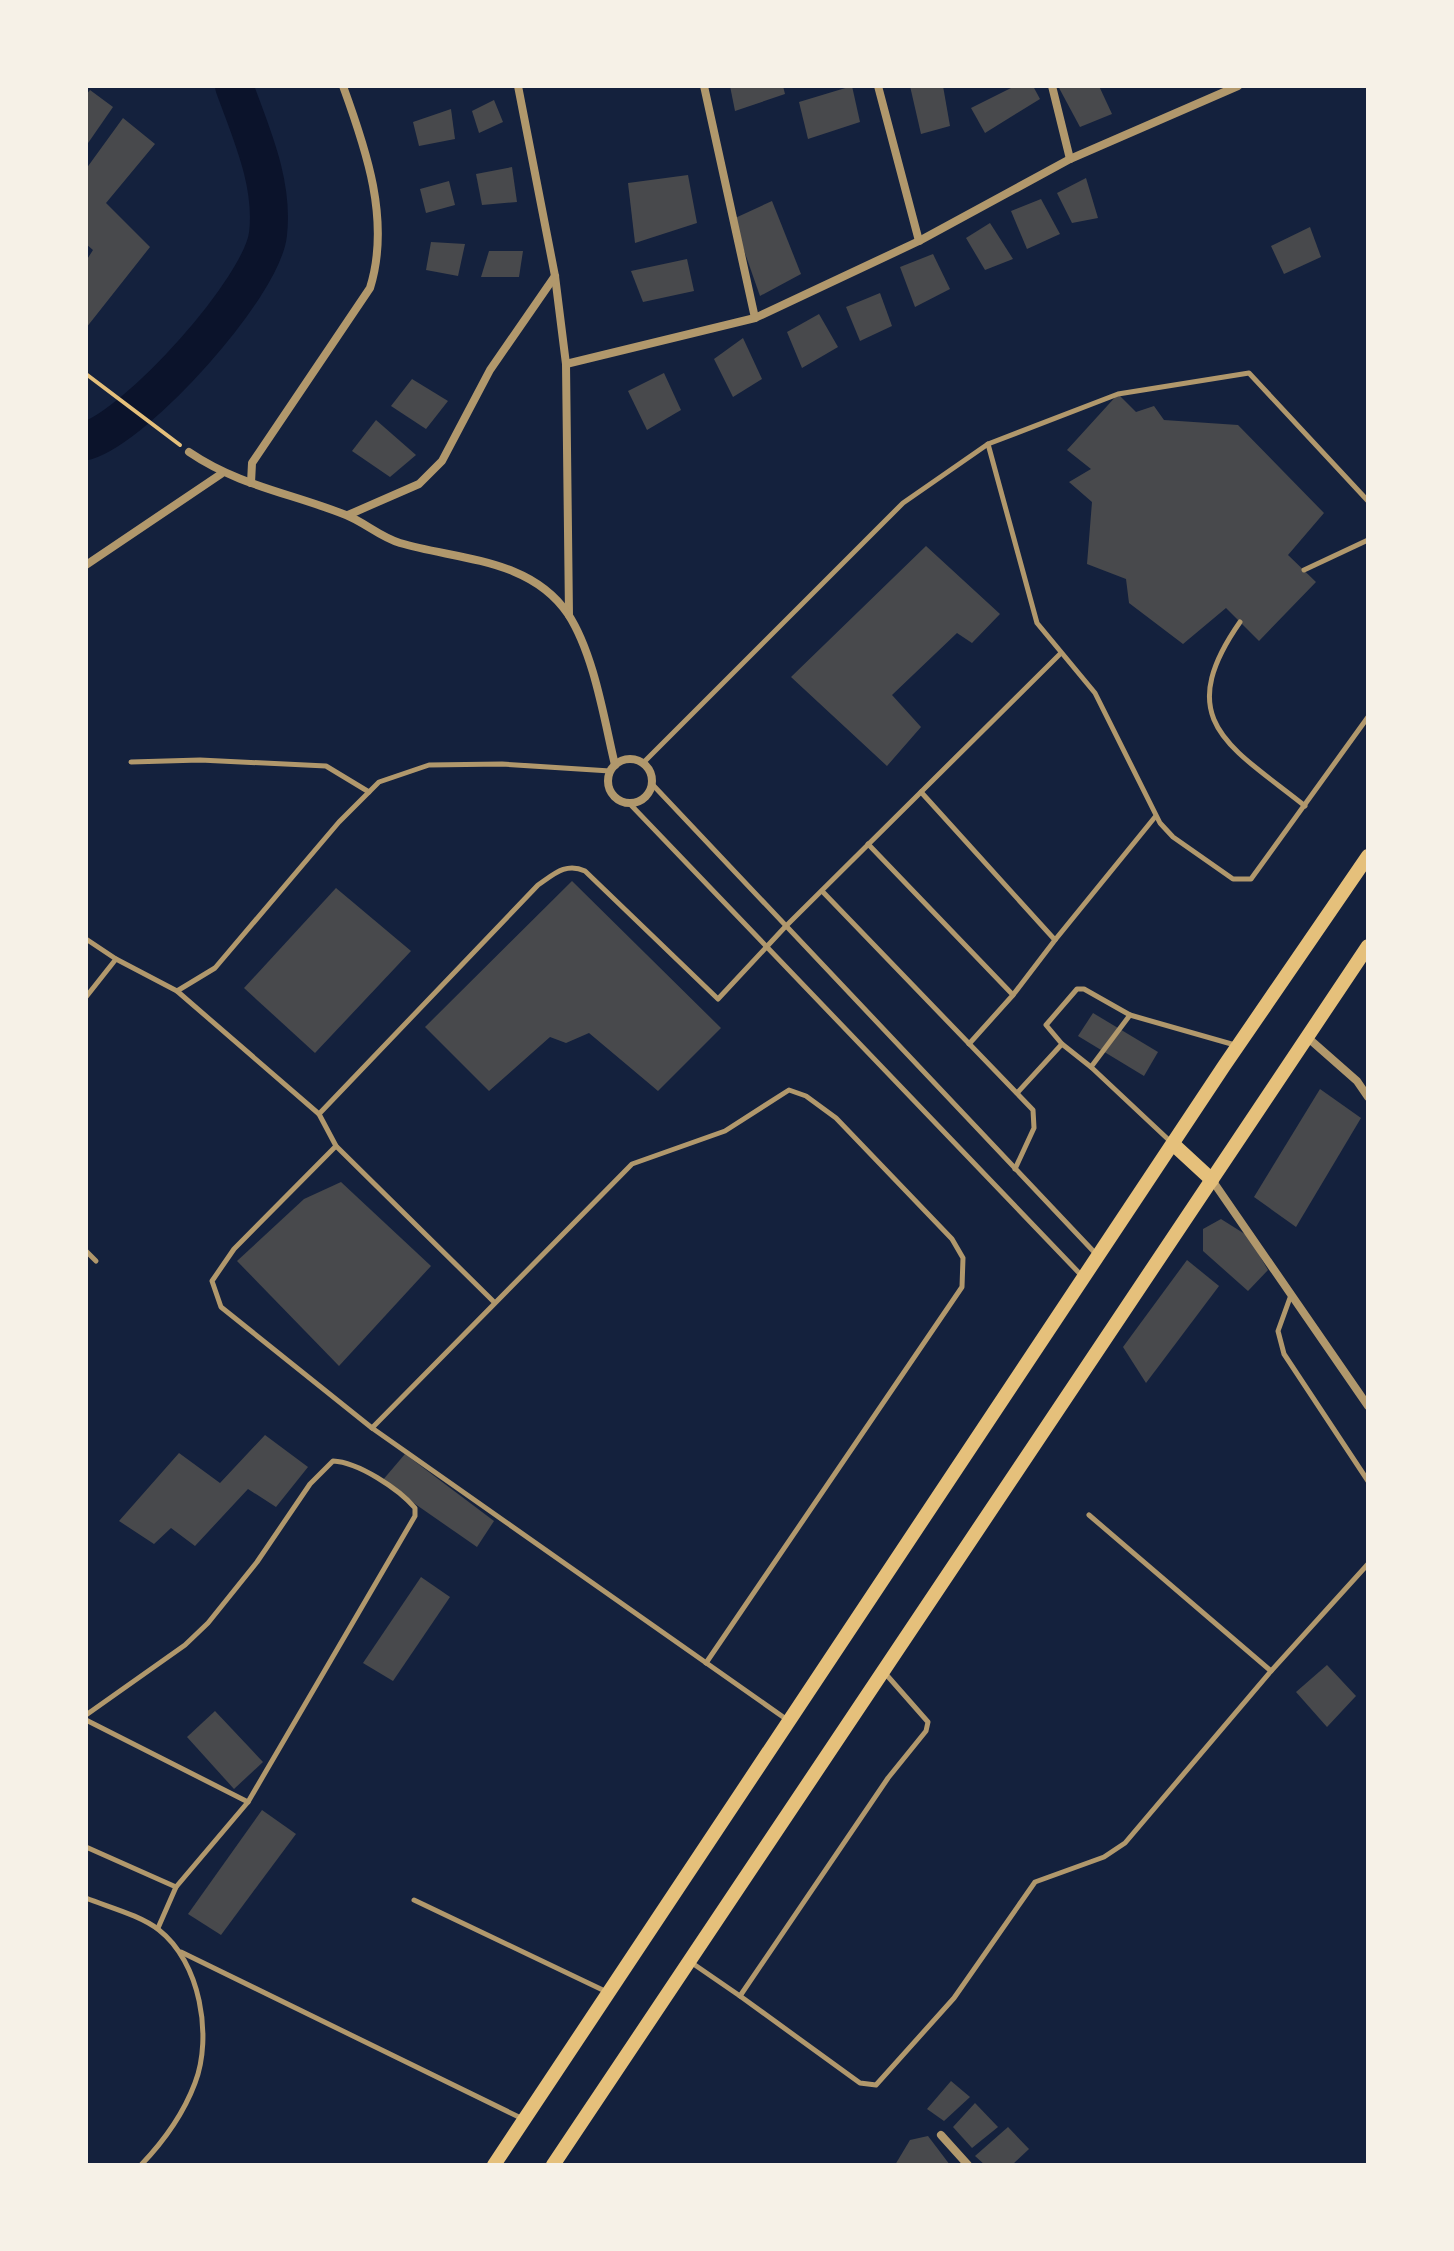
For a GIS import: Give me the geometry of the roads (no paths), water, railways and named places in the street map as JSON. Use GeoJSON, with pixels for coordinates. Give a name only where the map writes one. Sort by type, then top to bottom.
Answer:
{"type":"FeatureCollection","features":[{"type":"Feature","properties":{"kind":"main road"},"geometry":{"type":"LineString","coordinates":[[494,2165],[1083,1277],[1368,856]]}},
{"type":"Feature","properties":{"kind":"main road"},"geometry":{"type":"LineString","coordinates":[[553,2165],[1368,946]]}},
{"type":"Feature","properties":{"kind":"main road"},"geometry":{"type":"LineString","coordinates":[[1173,1144],[1212,1180]]}},
{"type":"Feature","properties":{"kind":"street"},"geometry":{"type":"LineString","coordinates":[[251,483],[252,463],[370,288],[377,266],[378,219],[361,135],[343,86]]}},
{"type":"Feature","properties":{"kind":"street"},"geometry":{"type":"LineString","coordinates":[[518,86],[555,276],[566,364],[569,615]]}},
{"type":"Feature","properties":{"kind":"street"},"geometry":{"type":"LineString","coordinates":[[704,86],[755,318]]}},
{"type":"Feature","properties":{"kind":"street"},"geometry":{"type":"LineString","coordinates":[[878,86],[919,241]]}},
{"type":"Feature","properties":{"kind":"street"},"geometry":{"type":"LineString","coordinates":[[1052,86],[1070,159]]}},
{"type":"Feature","properties":{"kind":"street"},"geometry":{"type":"LineString","coordinates":[[566,364],[755,318],[919,241],[1070,159],[1233,86]]}},
{"type":"Feature","properties":{"kind":"street"},"geometry":{"type":"LineString","coordinates":[[348,515],[419,484],[442,461],[490,370],[555,276]]}},
{"type":"Feature","properties":{"kind":"street"},"geometry":{"type":"LineString","coordinates":[[189,452],[221,474],[348,515],[396,542],[511,569],[542,586],[569,615],[592,672],[612,768],[610,791],[629,803],[642,800],[652,784],[652,776],[643,763],[629,759],[612,768]]}},
{"type":"Feature","properties":{"kind":"street"},"geometry":{"type":"LineString","coordinates":[[86,565],[221,474]]}},
{"type":"Feature","properties":{"kind":"street"},"geometry":{"type":"LineString","coordinates":[[1307,1037],[1357,1081],[1368,1097]]}},
{"type":"Feature","properties":{"kind":"street"},"geometry":{"type":"LineString","coordinates":[[1212,1180],[1368,1406]]}},
{"type":"Feature","properties":{"kind":"street"},"geometry":{"type":"LineString","coordinates":[[941,2135],[968,2165]]}},
{"type":"Feature","properties":{"kind":"lane"},"geometry":{"type":"LineString","coordinates":[[643,763],[903,503],[988,444],[1118,394],[1249,373],[1368,501]]}},
{"type":"Feature","properties":{"kind":"lane"},"geometry":{"type":"LineString","coordinates":[[988,444],[1037,623],[1060,654],[1087,682],[1100,702],[1155,817],[1185,846],[1233,879],[1247,881],[1255,876],[1368,717]]}},
{"type":"Feature","properties":{"kind":"lane"},"geometry":{"type":"LineString","coordinates":[[1304,570],[1368,540]]}},
{"type":"Feature","properties":{"kind":"lane"},"geometry":{"type":"LineString","coordinates":[[1240,622],[1214,666],[1209,689],[1211,713],[1228,744],[1305,806]]}},
{"type":"Feature","properties":{"kind":"lane"},"geometry":{"type":"LineString","coordinates":[[319,1114],[538,885],[563,868],[578,867],[585,871],[718,999],[766,946],[1060,654]]}},
{"type":"Feature","properties":{"kind":"lane"},"geometry":{"type":"LineString","coordinates":[[131,762],[200,760],[326,766],[369,792]]}},
{"type":"Feature","properties":{"kind":"lane"},"geometry":{"type":"LineString","coordinates":[[177,991],[215,968],[379,782],[429,765],[612,768]]}},
{"type":"Feature","properties":{"kind":"lane"},"geometry":{"type":"LineString","coordinates":[[652,784],[1099,1256]]}},
{"type":"Feature","properties":{"kind":"lane"},"geometry":{"type":"LineString","coordinates":[[921,792],[1055,940]]}},
{"type":"Feature","properties":{"kind":"lane"},"geometry":{"type":"LineString","coordinates":[[629,803],[1083,1277]]}},
{"type":"Feature","properties":{"kind":"lane"},"geometry":{"type":"LineString","coordinates":[[969,1044],[1013,995],[1155,817]]}},
{"type":"Feature","properties":{"kind":"lane"},"geometry":{"type":"LineString","coordinates":[[868,844],[1013,995]]}},
{"type":"Feature","properties":{"kind":"lane"},"geometry":{"type":"LineString","coordinates":[[822,891],[1033,1110],[1036,1121],[1015,1169]]}},
{"type":"Feature","properties":{"kind":"lane"},"geometry":{"type":"LineString","coordinates":[[86,939],[116,959],[177,991],[319,1114],[336,1146],[494,1302]]}},
{"type":"Feature","properties":{"kind":"lane"},"geometry":{"type":"LineString","coordinates":[[86,997],[116,959]]}},
{"type":"Feature","properties":{"kind":"lane"},"geometry":{"type":"LineString","coordinates":[[1173,1144],[1062,1044],[1046,1025],[1077,989],[1084,989],[1130,1015],[1207,1034],[1238,1046]]}},
{"type":"Feature","properties":{"kind":"lane"},"geometry":{"type":"LineString","coordinates":[[1091,1067],[1130,1015]]}},
{"type":"Feature","properties":{"kind":"lane"},"geometry":{"type":"LineString","coordinates":[[1017,1093],[1062,1044]]}},
{"type":"Feature","properties":{"kind":"lane"},"geometry":{"type":"LineString","coordinates":[[372,1428],[632,1164],[725,1131],[789,1090],[806,1096],[836,1118],[957,1248],[963,1258],[962,1287],[706,1663]]}},
{"type":"Feature","properties":{"kind":"lane"},"geometry":{"type":"LineString","coordinates":[[336,1146],[234,1249],[212,1281],[221,1307],[372,1428],[789,1721]]}},
{"type":"Feature","properties":{"kind":"lane"},"geometry":{"type":"LineString","coordinates":[[86,1251],[96,1261]]}},
{"type":"Feature","properties":{"kind":"lane"},"geometry":{"type":"LineString","coordinates":[[1292,1292],[1278,1331],[1284,1354],[1368,1481]]}},
{"type":"Feature","properties":{"kind":"lane"},"geometry":{"type":"LineString","coordinates":[[158,1928],[176,1887],[248,1802],[415,1516],[415,1508],[402,1496],[350,1465],[334,1461],[327,1465],[257,1562],[196,1634],[86,1717],[248,1802]]}},
{"type":"Feature","properties":{"kind":"lane"},"geometry":{"type":"LineString","coordinates":[[1089,1515],[1271,1671]]}},
{"type":"Feature","properties":{"kind":"lane"},"geometry":{"type":"LineString","coordinates":[[689,1961],[860,2083],[876,2085],[954,1998],[1035,1882],[1104,1857],[1125,1843],[1271,1671],[1368,1564]]}},
{"type":"Feature","properties":{"kind":"lane"},"geometry":{"type":"LineString","coordinates":[[740,1996],[888,1778],[927,1727],[923,1714],[884,1671]]}},
{"type":"Feature","properties":{"kind":"lane"},"geometry":{"type":"LineString","coordinates":[[86,1847],[176,1887]]}},
{"type":"Feature","properties":{"kind":"lane"},"geometry":{"type":"LineString","coordinates":[[86,1898],[158,1928],[181,1952],[195,1983],[200,2011],[200,2060],[196,2081],[184,2109],[162,2143],[141,2165]]}},
{"type":"Feature","properties":{"kind":"lane"},"geometry":{"type":"LineString","coordinates":[[414,1900],[607,1992]]}},
{"type":"Feature","properties":{"kind":"lane"},"geometry":{"type":"LineString","coordinates":[[181,1952],[524,2119]]}},
{"type":"Feature","properties":{"kind":"waterway"},"geometry":{"type":"LineString","coordinates":[[86,441],[109,430],[165,382],[221,319],[261,257],[268,234],[268,196],[260,158],[234,86]]}}]}
